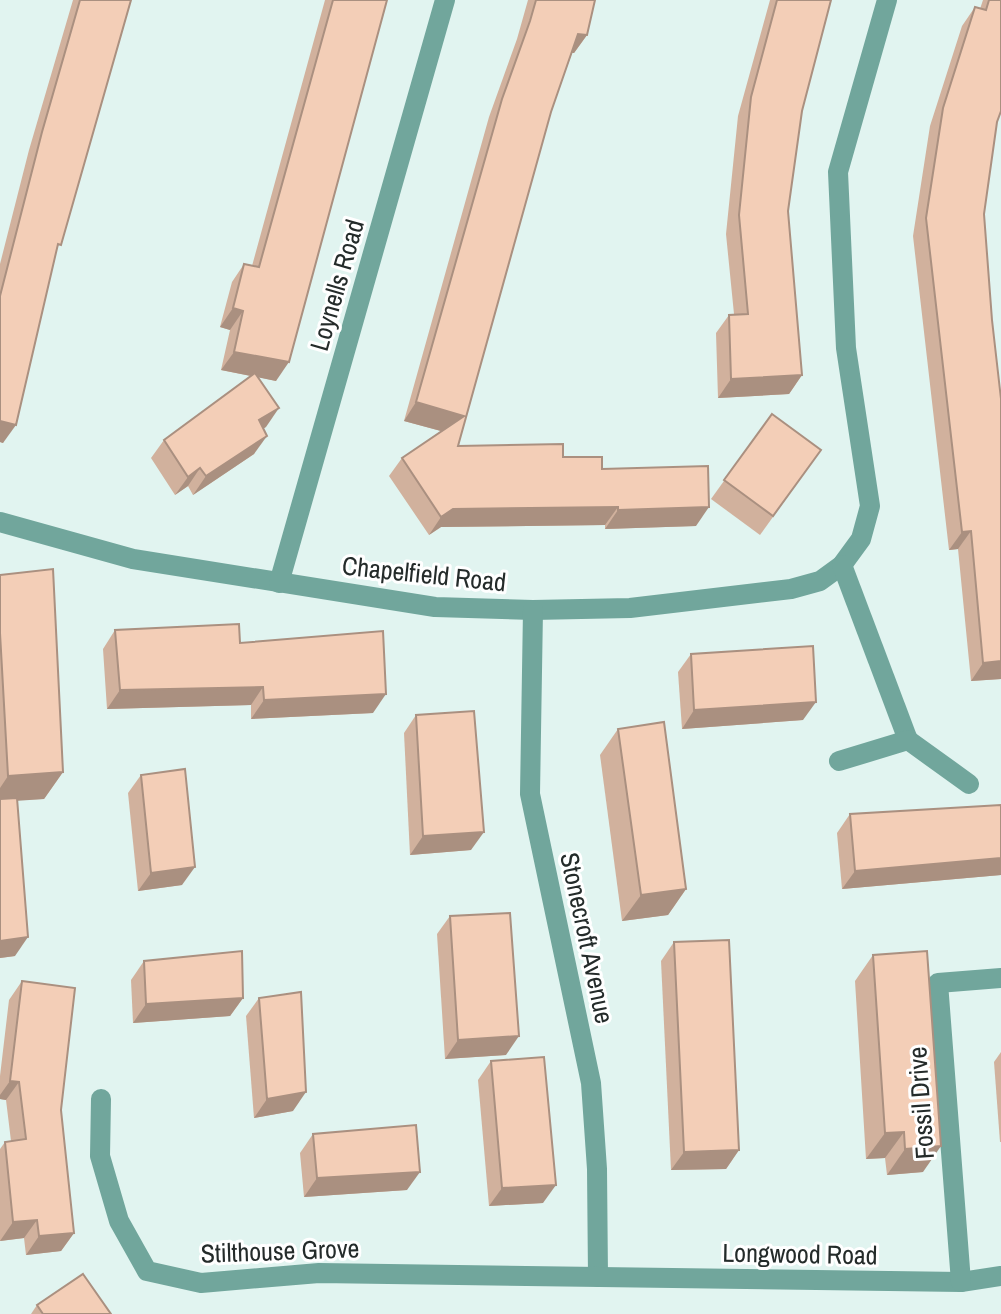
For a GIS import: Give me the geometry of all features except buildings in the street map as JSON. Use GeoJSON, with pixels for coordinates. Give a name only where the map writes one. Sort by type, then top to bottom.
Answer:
{"type":"FeatureCollection","features":[{"type":"Feature","properties":{"kind":"street","name":"Loynells Road"},"geometry":{"type":"LineString","coordinates":[[279,583],[445,0]]}},
{"type":"Feature","properties":{"kind":"street"},"geometry":{"type":"LineString","coordinates":[[887,0],[838,172],[846,348],[870,506],[861,539],[842,565],[908,740],[969,784]]}},
{"type":"Feature","properties":{"kind":"street","name":"Chapelfield Road"},"geometry":{"type":"LineString","coordinates":[[0,522],[133,559],[435,607],[533,610],[630,608],[791,589],[820,581],[842,565]]}},
{"type":"Feature","properties":{"kind":"street","name":"Stonecroft Avenue"},"geometry":{"type":"LineString","coordinates":[[533,610],[530,794],[591,1083],[597,1169],[598,1277]]}},
{"type":"Feature","properties":{"kind":"street"},"geometry":{"type":"LineString","coordinates":[[839,761],[908,740]]}},
{"type":"Feature","properties":{"kind":"street","name":"Fossil Drive"},"geometry":{"type":"LineString","coordinates":[[961,1282],[938,983],[1001,978]]}},
{"type":"Feature","properties":{"kind":"street","name":"Stilthouse Grove"},"geometry":{"type":"LineString","coordinates":[[101,1099],[100,1156],[119,1221],[147,1271],[201,1283],[319,1273],[598,1277]]}},
{"type":"Feature","properties":{"kind":"street","name":"Longwood Road"},"geometry":{"type":"LineString","coordinates":[[598,1277],[961,1282],[1001,1276]]}}]}
